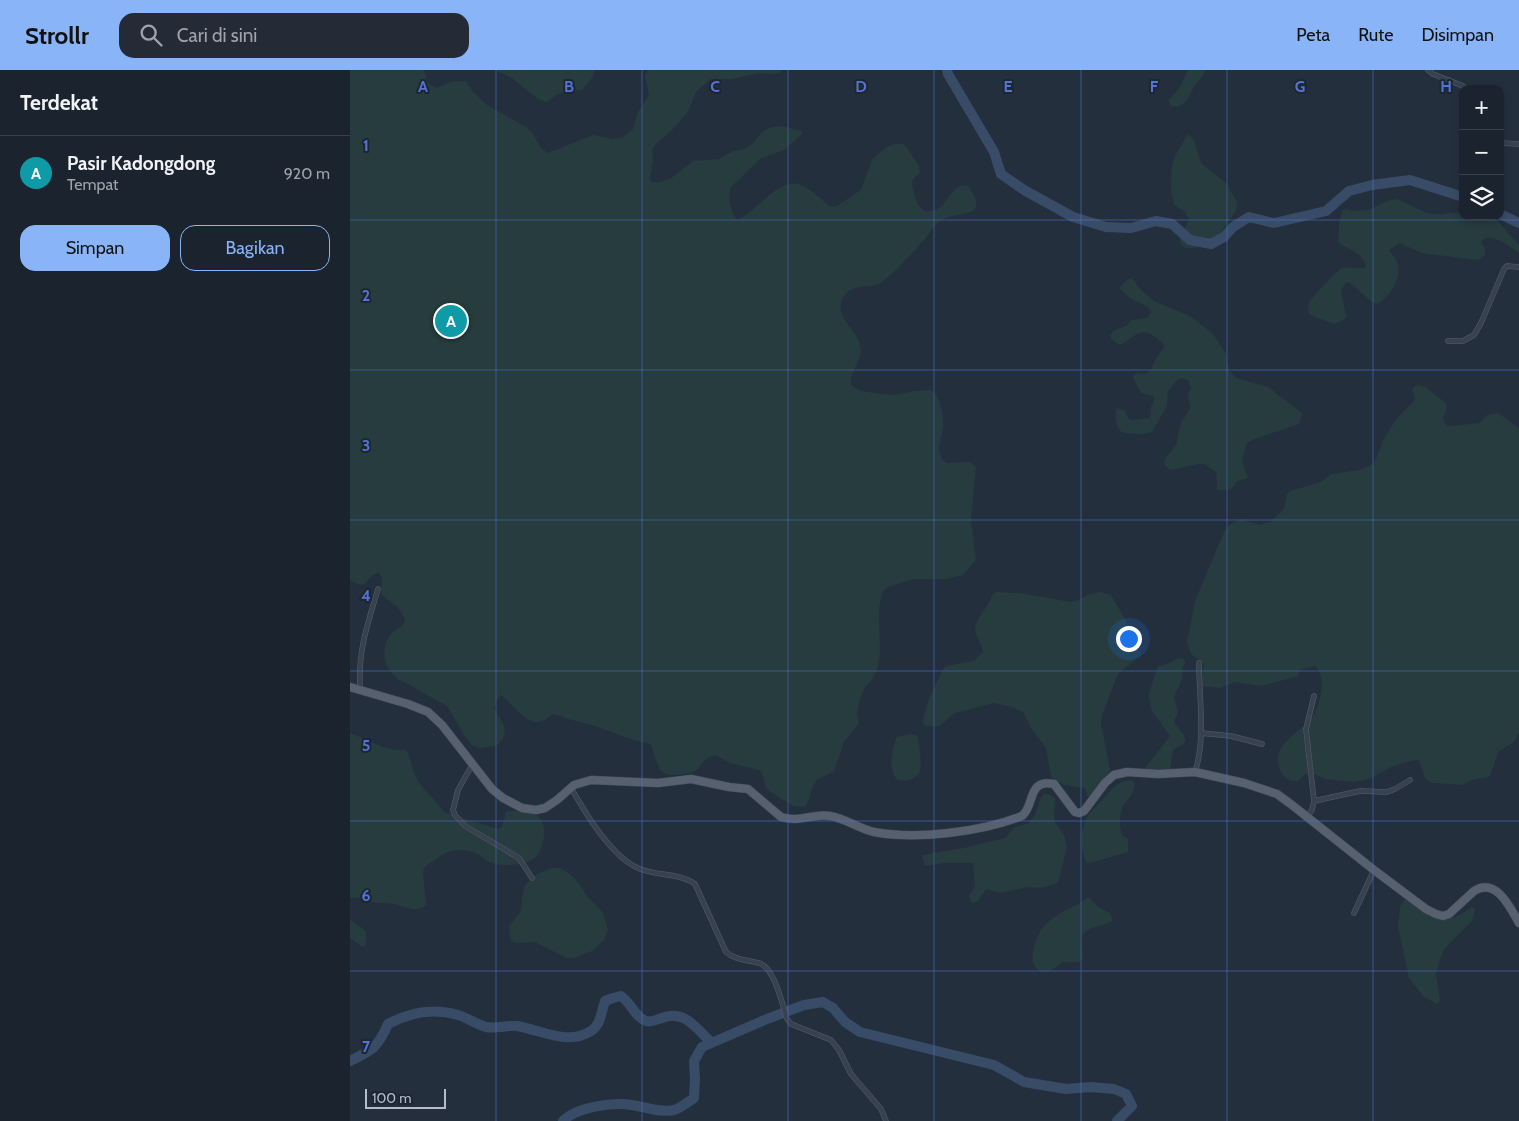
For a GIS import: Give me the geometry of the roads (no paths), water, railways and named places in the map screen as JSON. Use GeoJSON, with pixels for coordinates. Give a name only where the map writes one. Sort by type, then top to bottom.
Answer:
{"type":"FeatureCollection","features":[{"type":"Feature","properties":{"kind":"main road"},"geometry":{"type":"LineString","coordinates":[[350,687],[408,704],[428,712],[442,725],[492,789],[503,798],[522,808],[536,810],[544,808],[583,781],[658,783],[691,779],[748,789],[781,817],[786,819],[794,820],[831,816],[873,832],[926,835],[948,834],[1022,816],[1028,810],[1034,790],[1045,783],[1054,784],[1078,813],[1083,811],[1105,783],[1114,775],[1127,772],[1158,774],[1195,772],[1244,783],[1277,794],[1426,909],[1440,916],[1450,914],[1478,888],[1493,889],[1504,896],[1519,921]]}},
{"type":"Feature","properties":{"kind":"street"},"geometry":{"type":"LineString","coordinates":[[1428,70],[1433,74],[1460,85]]}},
{"type":"Feature","properties":{"kind":"street"},"geometry":{"type":"LineString","coordinates":[[1504,143],[1519,144]]}},
{"type":"Feature","properties":{"kind":"street"},"geometry":{"type":"LineString","coordinates":[[1448,341],[1462,341],[1474,336],[1504,269],[1507,266],[1519,268]]}},
{"type":"Feature","properties":{"kind":"street"},"geometry":{"type":"LineString","coordinates":[[360,690],[359,668],[362,641],[378,589]]}},
{"type":"Feature","properties":{"kind":"street"},"geometry":{"type":"LineString","coordinates":[[1195,772],[1199,759],[1201,733],[1199,663]]}},
{"type":"Feature","properties":{"kind":"street"},"geometry":{"type":"LineString","coordinates":[[1307,816],[1312,810],[1314,801],[1306,729],[1314,696]]}},
{"type":"Feature","properties":{"kind":"street"},"geometry":{"type":"LineString","coordinates":[[1201,733],[1231,736],[1262,744]]}},
{"type":"Feature","properties":{"kind":"street"},"geometry":{"type":"LineString","coordinates":[[472,765],[458,790],[453,810],[455,816],[465,826],[519,858],[532,878]]}},
{"type":"Feature","properties":{"kind":"street"},"geometry":{"type":"LineString","coordinates":[[1314,801],[1360,791],[1387,792],[1410,780]]}},
{"type":"Feature","properties":{"kind":"street"},"geometry":{"type":"LineString","coordinates":[[571,788],[589,820],[618,854],[639,869],[682,878],[695,884],[721,945],[726,952],[732,956],[760,964],[769,970],[791,1024],[831,1040],[839,1050],[851,1074],[881,1109],[886,1121]]}},
{"type":"Feature","properties":{"kind":"street"},"geometry":{"type":"LineString","coordinates":[[1354,913],[1374,870]]}},
{"type":"Feature","properties":{"kind":"waterway"},"geometry":{"type":"LineString","coordinates":[[947,70],[994,152],[1001,174],[1024,190],[1073,217],[1106,227],[1131,228],[1156,221],[1172,224],[1190,240],[1211,244],[1224,237],[1233,227],[1249,217],[1274,223],[1326,211],[1349,191],[1372,185],[1410,180],[1459,196]]}},
{"type":"Feature","properties":{"kind":"waterway"},"geometry":{"type":"LineString","coordinates":[[1504,216],[1519,223]]}},
{"type":"Feature","properties":{"kind":"waterway"},"geometry":{"type":"LineString","coordinates":[[350,1061],[374,1047],[388,1024],[413,1014],[422,1012],[449,1013],[462,1016],[486,1027],[517,1026],[554,1036],[573,1037],[591,1031],[599,1022],[605,1001],[621,996],[642,1019],[650,1022],[670,1016],[677,1016],[689,1021],[711,1042]]}},
{"type":"Feature","properties":{"kind":"waterway"},"geometry":{"type":"LineString","coordinates":[[563,1121],[577,1112],[605,1105],[624,1104],[664,1111],[677,1109],[694,1098],[694,1061],[702,1047],[804,1005],[823,1002],[833,1008],[845,1022],[860,1032],[994,1065],[1024,1082],[1066,1089],[1091,1087],[1114,1089],[1126,1094],[1132,1106],[1117,1121]]}},
{"type":"Feature","properties":{"kind":"place","name":"Pasir Kadongdong"},"geometry":{"type":"Point","coordinates":[451,321]}}]}
